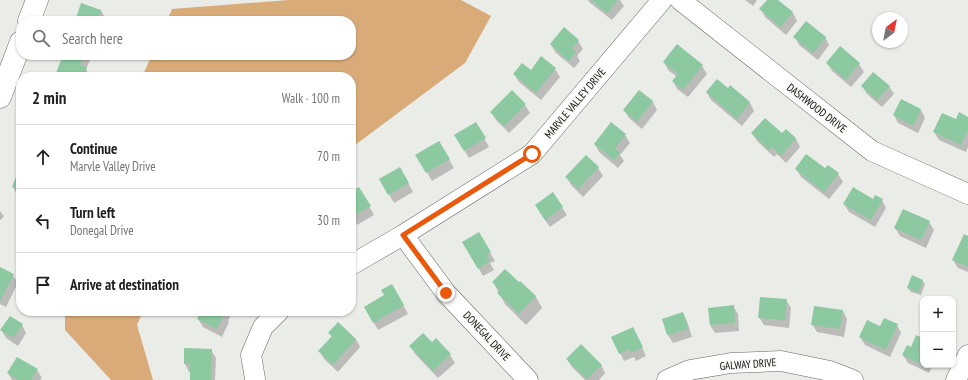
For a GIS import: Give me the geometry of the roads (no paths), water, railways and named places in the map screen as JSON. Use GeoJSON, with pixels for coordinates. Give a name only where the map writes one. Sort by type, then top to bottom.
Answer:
{"type":"FeatureCollection","features":[{"type":"Feature","properties":{"kind":"main road"},"geometry":{"type":"LineString","coordinates":[[31,16],[37,0]]}},
{"type":"Feature","properties":{"kind":"main road"},"geometry":{"type":"LineString","coordinates":[[0,97],[16,55]]}},
{"type":"Feature","properties":{"kind":"street","name":"MARVLE VALLEY DRIVE"},"geometry":{"type":"LineString","coordinates":[[356,262],[403,235],[532,154],[662,0]]}},
{"type":"Feature","properties":{"kind":"street","name":"DASHWOOD DRIVE"},"geometry":{"type":"LineString","coordinates":[[680,0],[872,151],[968,194]]}},
{"type":"Feature","properties":{"kind":"street","name":"DONEGAL DRIVE"},"geometry":{"type":"LineString","coordinates":[[403,235],[446,293],[528,380]]}},
{"type":"Feature","properties":{"kind":"street"},"geometry":{"type":"LineString","coordinates":[[255,379],[251,355],[263,327],[274,316]]}},
{"type":"Feature","properties":{"kind":"street"},"geometry":{"type":"LineString","coordinates":[[956,380],[968,356]]}},
{"type":"Feature","properties":{"kind":"street","name":"GALWAY DRIVE"},"geometry":{"type":"LineString","coordinates":[[667,380],[690,370],[731,363],[781,361],[830,371],[853,380]]}}]}
